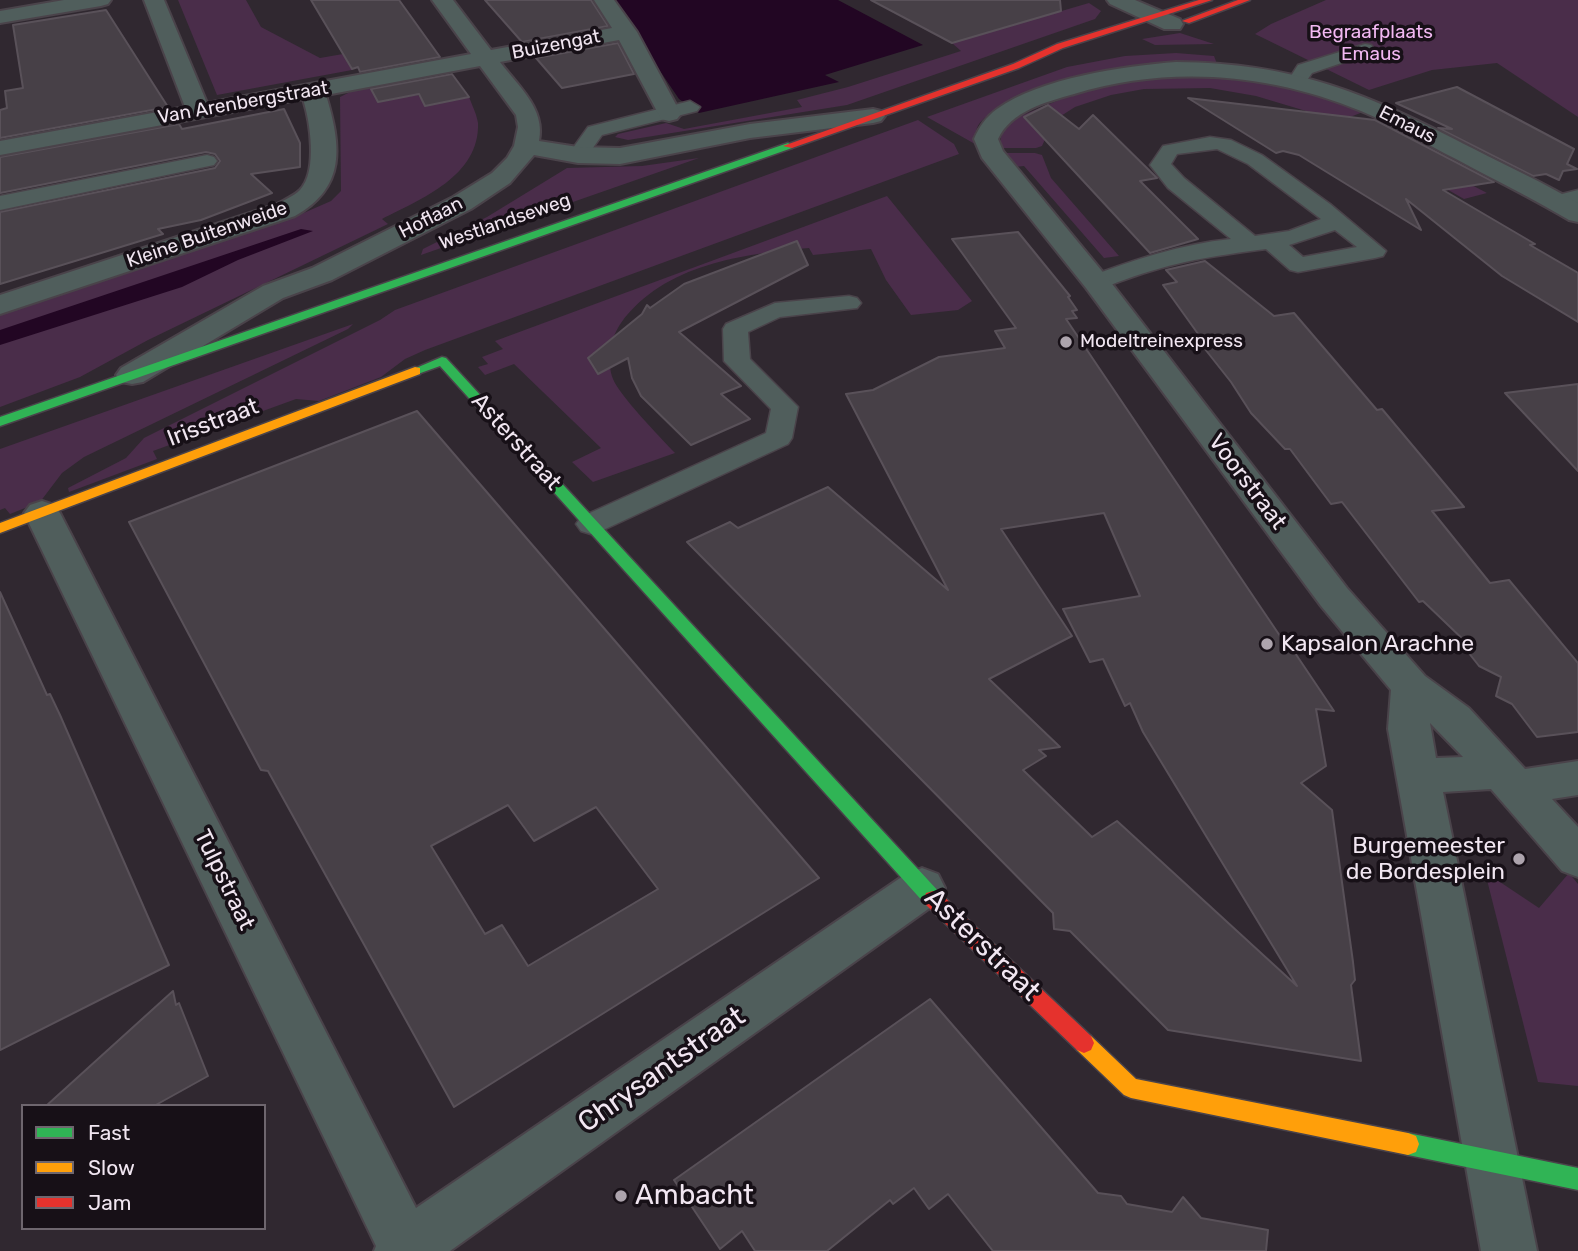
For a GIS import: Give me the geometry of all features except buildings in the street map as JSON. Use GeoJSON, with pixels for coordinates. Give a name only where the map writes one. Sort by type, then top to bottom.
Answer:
{"type":"FeatureCollection","features":[{"type":"Feature","properties":{"kind":"main road","name":"Westlandseweg"},"geometry":{"type":"LineString","coordinates":[[0,422],[1025,63],[1163,20],[1208,0]]}},
{"type":"Feature","properties":{"kind":"main road","name":"Westlandseweg"},"geometry":{"type":"LineString","coordinates":[[1163,20],[1207,16],[1246,0]]}},
{"type":"Feature","properties":{"kind":"main road","name":"Irisstraat"},"geometry":{"type":"LineString","coordinates":[[0,528],[442,361]]}},
{"type":"Feature","properties":{"kind":"main road","name":"Asterstraat"},"geometry":{"type":"LineString","coordinates":[[442,361],[922,888],[1131,1087],[1492,1163]]}},
{"type":"Feature","properties":{"kind":"main road"},"geometry":{"type":"LineString","coordinates":[[1492,1163],[1578,1179]]}},
{"type":"Feature","properties":{"kind":"street"},"geometry":{"type":"LineString","coordinates":[[0,16],[101,0]]}},
{"type":"Feature","properties":{"kind":"street"},"geometry":{"type":"LineString","coordinates":[[154,0],[198,110]]}},
{"type":"Feature","properties":{"kind":"street"},"geometry":{"type":"LineString","coordinates":[[442,0],[528,115],[530,127],[526,146],[578,155],[620,156],[750,131],[873,116]]}},
{"type":"Feature","properties":{"kind":"street","name":"Buizengat"},"geometry":{"type":"LineString","coordinates":[[604,0],[680,110]]}},
{"type":"Feature","properties":{"kind":"street"},"geometry":{"type":"LineString","coordinates":[[1117,0],[1163,20]]}},
{"type":"Feature","properties":{"kind":"street","name":"Buizengat"},"geometry":{"type":"LineString","coordinates":[[486,58],[626,32]]}},
{"type":"Feature","properties":{"kind":"street","name":"Van Arenbergstraat"},"geometry":{"type":"LineString","coordinates":[[0,148],[486,58]]}},
{"type":"Feature","properties":{"kind":"street","name":"Emaus"},"geometry":{"type":"LineString","coordinates":[[997,159],[987,147],[988,133],[1006,112],[1034,100],[1102,78],[1139,71],[1224,70],[1296,82],[1370,106],[1571,204]]}},
{"type":"Feature","properties":{"kind":"street","name":"Kleine Buitenweide"},"geometry":{"type":"LineString","coordinates":[[0,305],[286,210],[309,196],[318,183],[324,147],[321,114],[313,92]]}},
{"type":"Feature","properties":{"kind":"street"},"geometry":{"type":"LineString","coordinates":[[688,145],[748,144],[765,153]]}},
{"type":"Feature","properties":{"kind":"street","name":"Hoflaan"},"geometry":{"type":"LineString","coordinates":[[132,375],[273,292],[322,274],[475,195],[501,178],[517,162],[526,146]]}},
{"type":"Feature","properties":{"kind":"street","name":"Voorstraat"},"geometry":{"type":"LineString","coordinates":[[997,159],[1096,282],[1334,597],[1411,687],[1454,719],[1508,780]]}},
{"type":"Feature","properties":{"kind":"street","name":"Hoflaan"},"geometry":{"type":"LineString","coordinates":[[242,337],[297,301],[322,274]]}},
{"type":"Feature","properties":{"kind":"street","name":"Tulpstraat"},"geometry":{"type":"LineString","coordinates":[[42,513],[404,1249]]}},
{"type":"Feature","properties":{"kind":"street"},"geometry":{"type":"LineString","coordinates":[[1411,687],[1409,729],[1509,1251]]}},
{"type":"Feature","properties":{"kind":"street"},"geometry":{"type":"LineString","coordinates":[[1418,776],[1508,780],[1578,778]]}},
{"type":"Feature","properties":{"kind":"street"},"geometry":{"type":"LineString","coordinates":[[1508,780],[1578,858]]}},
{"type":"Feature","properties":{"kind":"street","name":"Chrysantstraat"},"geometry":{"type":"LineString","coordinates":[[404,1249],[922,888]]}},
{"type":"Feature","properties":{"kind":"lane"},"geometry":{"type":"LineString","coordinates":[[1296,82],[1305,69],[1366,49]]}},
{"type":"Feature","properties":{"kind":"lane","name":"Buizengat"},"geometry":{"type":"LineString","coordinates":[[578,155],[595,131],[680,110]]}},
{"type":"Feature","properties":{"kind":"lane"},"geometry":{"type":"LineString","coordinates":[[1199,143],[1226,144],[1251,157],[1375,251],[1298,265],[1262,243],[1176,183],[1160,164],[1170,150],[1199,143]]}},
{"type":"Feature","properties":{"kind":"lane"},"geometry":{"type":"LineString","coordinates":[[0,203],[207,161]]}},
{"type":"Feature","properties":{"kind":"lane"},"geometry":{"type":"LineString","coordinates":[[1096,282],[1208,248],[1262,243],[1317,232],[1336,220]]}},
{"type":"Feature","properties":{"kind":"lane"},"geometry":{"type":"LineString","coordinates":[[591,524],[778,438],[785,407],[737,361],[734,329],[775,310],[849,303]]}},
{"type":"Feature","properties":{"kind":"green space"},"geometry":{"type":"Polygon","coordinates":[[[178,0],[246,0],[261,27],[320,58],[343,54],[352,70],[217,95],[178,0]]]}},
{"type":"Feature","properties":{"kind":"green space","name":"Begraafplaats Emaus"},"geometry":{"type":"Polygon","coordinates":[[[1326,0],[1578,0],[1578,117],[1497,63],[1432,70],[1369,90],[1255,34],[1271,24],[1326,0]]]}},
{"type":"Feature","properties":{"kind":"green space"},"geometry":{"type":"Polygon","coordinates":[[[1089,3],[1101,11],[1095,19],[847,105],[628,140],[615,137],[666,123],[684,129],[802,107],[797,100],[848,87],[961,51],[952,43],[1089,3]]]}},
{"type":"Feature","properties":{"kind":"green space"},"geometry":{"type":"Polygon","coordinates":[[[1180,33],[1214,44],[1155,45],[1142,39],[1180,33]]]}},
{"type":"Feature","properties":{"kind":"green space"},"geometry":{"type":"Polygon","coordinates":[[[1176,53],[1214,56],[1217,64],[1125,67],[1044,89],[1001,107],[985,118],[976,130],[975,144],[927,117],[1067,67],[1125,56],[1176,53]]]}},
{"type":"Feature","properties":{"kind":"green space"},"geometry":{"type":"Polygon","coordinates":[[[1202,74],[1284,86],[1344,103],[1363,112],[1345,119],[1487,193],[1464,199],[1316,114],[1256,96],[1210,88],[1144,89],[1111,95],[1075,107],[1053,121],[1042,146],[999,148],[1002,132],[1011,120],[1083,90],[1155,76],[1202,74]]]}},
{"type":"Feature","properties":{"kind":"green space"},"geometry":{"type":"Polygon","coordinates":[[[403,78],[405,83],[372,90],[378,101],[418,95],[426,106],[469,97],[477,117],[476,142],[469,158],[445,183],[430,194],[382,219],[388,224],[148,340],[80,377],[0,407],[0,315],[299,215],[331,201],[341,191],[340,97],[358,88],[403,78]]]}},
{"type":"Feature","properties":{"kind":"green space"},"geometry":{"type":"Polygon","coordinates":[[[918,120],[954,144],[959,154],[425,350],[405,359],[381,377],[319,401],[296,399],[153,451],[157,459],[69,492],[68,488],[126,458],[144,438],[395,310],[918,120]]]}},
{"type":"Feature","properties":{"kind":"green space"},"geometry":{"type":"Polygon","coordinates":[[[1003,153],[1042,155],[1051,178],[1119,256],[1104,258],[1024,166],[1014,167],[1003,153]]]}},
{"type":"Feature","properties":{"kind":"green space"},"geometry":{"type":"Polygon","coordinates":[[[699,158],[421,255],[423,249],[487,217],[567,168],[642,166],[699,158]]]}},
{"type":"Feature","properties":{"kind":"green space"},"geometry":{"type":"Polygon","coordinates":[[[887,196],[972,301],[958,310],[911,315],[886,280],[871,249],[813,255],[809,248],[758,254],[706,266],[682,275],[659,287],[639,303],[621,323],[614,336],[610,357],[611,372],[617,386],[675,453],[593,482],[572,462],[601,448],[514,364],[485,375],[478,367],[488,364],[482,357],[503,349],[495,341],[887,196]]]}},
{"type":"Feature","properties":{"kind":"green space"},"geometry":{"type":"Polygon","coordinates":[[[353,324],[348,329],[84,457],[62,473],[40,502],[10,514],[5,508],[0,510],[0,449],[353,324]]]}},
{"type":"Feature","properties":{"kind":"green space"},"geometry":{"type":"Polygon","coordinates":[[[1485,872],[1539,908],[1569,873],[1578,884],[1578,1086],[1538,1082],[1485,872]]]}},
{"type":"Feature","properties":{"kind":"shaded area"},"geometry":{"type":"Polygon","coordinates":[[[612,0],[838,0],[923,45],[825,75],[839,82],[699,113],[679,99],[612,0]]]}},
{"type":"Feature","properties":{"kind":"shaded area"},"geometry":{"type":"Polygon","coordinates":[[[301,229],[313,231],[238,260],[182,287],[0,345],[0,330],[301,229]]]}},
{"type":"Feature","properties":{"kind":"traffic: fast"},"geometry":{"type":"LineString","coordinates":[[0,422],[788,146]]}},
{"type":"Feature","properties":{"kind":"traffic: fast"},"geometry":{"type":"LineString","coordinates":[[415,371],[442,361],[933,899]]}},
{"type":"Feature","properties":{"kind":"traffic: fast"},"geometry":{"type":"LineString","coordinates":[[1408,1144],[1578,1179]]}},
{"type":"Feature","properties":{"kind":"traffic: slow"},"geometry":{"type":"LineString","coordinates":[[0,528],[415,371]]}},
{"type":"Feature","properties":{"kind":"traffic: slow"},"geometry":{"type":"LineString","coordinates":[[1084,1043],[1131,1088],[1408,1144]]}},
{"type":"Feature","properties":{"kind":"traffic: jam"},"geometry":{"type":"LineString","coordinates":[[788,146],[1016,66],[1060,46],[1208,0]]}},
{"type":"Feature","properties":{"kind":"traffic: jam"},"geometry":{"type":"LineString","coordinates":[[1186,21],[1246,0]]}},
{"type":"Feature","properties":{"kind":"traffic: jam"},"geometry":{"type":"LineString","coordinates":[[933,899],[1084,1043]]}},
{"type":"Feature","properties":{"kind":"place","name":"Modeltreinexpress"},"geometry":{"type":"Point","coordinates":[1066,342]}},
{"type":"Feature","properties":{"kind":"place","name":"Kapsalon Arachne"},"geometry":{"type":"Point","coordinates":[1267,644]}},
{"type":"Feature","properties":{"kind":"place","name":"Burgemeester de Bordesplein"},"geometry":{"type":"Point","coordinates":[1519,859]}},
{"type":"Feature","properties":{"kind":"place","name":"Ambacht"},"geometry":{"type":"Point","coordinates":[621,1196]}}]}
